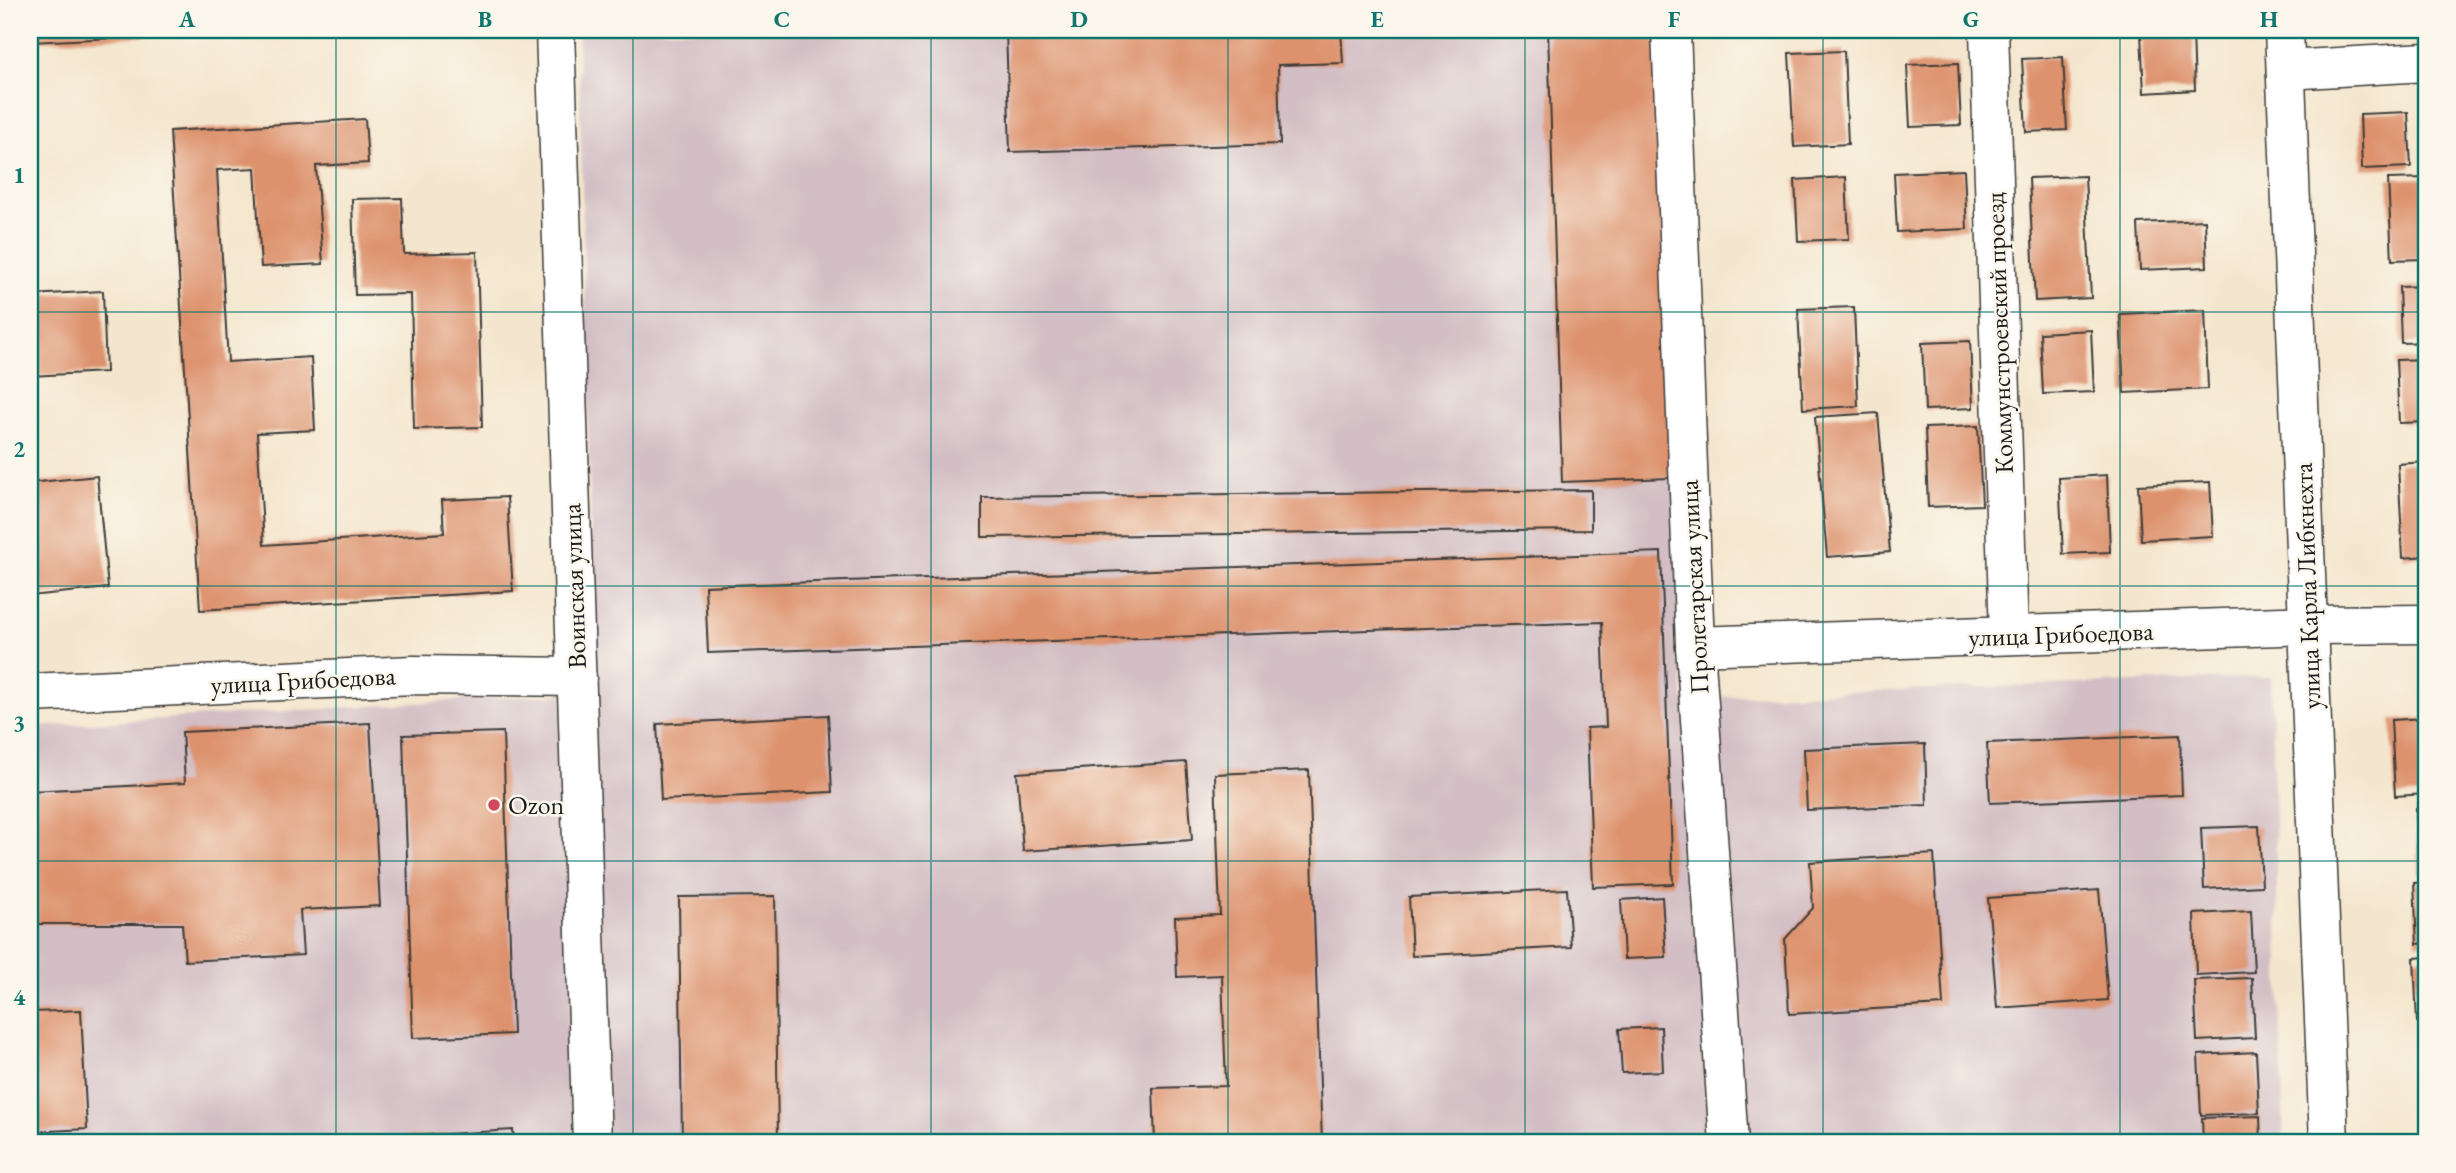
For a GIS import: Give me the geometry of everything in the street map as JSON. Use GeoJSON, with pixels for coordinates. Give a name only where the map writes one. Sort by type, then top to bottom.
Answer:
{"type":"FeatureCollection","features":[{"type":"Feature","properties":{"kind":"street","name":"Воинская улица"},"geometry":{"type":"LineString","coordinates":[[555,30],[592,1143]]}},
{"type":"Feature","properties":{"kind":"street","name":"Пролетарская улица"},"geometry":{"type":"LineString","coordinates":[[1671,30],[1695,646],[1729,1143]]}},
{"type":"Feature","properties":{"kind":"street","name":"Коммунстроевский проезд"},"geometry":{"type":"LineString","coordinates":[[1989,30],[2009,635]]}},
{"type":"Feature","properties":{"kind":"street","name":"улица Карла Либкнехта"},"geometry":{"type":"LineString","coordinates":[[2284,30],[2329,1143]]}},
{"type":"Feature","properties":{"kind":"street"},"geometry":{"type":"LineString","coordinates":[[2286,70],[2426,62]]}},
{"type":"Feature","properties":{"kind":"street","name":"улица Грибоедова"},"geometry":{"type":"LineString","coordinates":[[1695,646],[2309,625],[2426,624]]}},
{"type":"Feature","properties":{"kind":"street","name":"улица Грибоедова"},"geometry":{"type":"LineString","coordinates":[[30,692],[413,675],[577,677]]}},
{"type":"Feature","properties":{"kind":"shaded area"},"geometry":{"type":"Polygon","coordinates":[[[578,30],[1658,30],[1683,698],[2271,677],[2284,1143],[30,1143],[30,727],[595,692],[578,30]]]}},
{"type":"Feature","properties":{"kind":"building"},"geometry":{"type":"Polygon","coordinates":[[[30,30],[242,30],[242,32],[30,42],[30,30]]]}},
{"type":"Feature","properties":{"kind":"building"},"geometry":{"type":"Polygon","coordinates":[[[1006,30],[1341,30],[1343,63],[1278,65],[1280,144],[1010,152],[1006,30]]]}},
{"type":"Feature","properties":{"kind":"building"},"geometry":{"type":"Polygon","coordinates":[[[1548,30],[1657,30],[1671,478],[1562,482],[1548,30]]]}},
{"type":"Feature","properties":{"kind":"building"},"geometry":{"type":"Polygon","coordinates":[[[2193,32],[2195,90],[2144,93],[2141,34],[2193,32]]]}},
{"type":"Feature","properties":{"kind":"building"},"geometry":{"type":"Polygon","coordinates":[[[1844,51],[1848,144],[1794,147],[1789,53],[1844,51]]]}},
{"type":"Feature","properties":{"kind":"building"},"geometry":{"type":"Polygon","coordinates":[[[2063,57],[2067,130],[2026,132],[2022,59],[2063,57]]]}},
{"type":"Feature","properties":{"kind":"building"},"geometry":{"type":"Polygon","coordinates":[[[1958,63],[1961,125],[1910,127],[1907,65],[1958,63]]]}},
{"type":"Feature","properties":{"kind":"building"},"geometry":{"type":"Polygon","coordinates":[[[2408,112],[2411,167],[2362,169],[2360,114],[2408,112]]]}},
{"type":"Feature","properties":{"kind":"building"},"geometry":{"type":"Polygon","coordinates":[[[365,119],[368,163],[316,166],[323,264],[261,267],[255,168],[217,170],[228,362],[311,357],[315,430],[257,433],[264,545],[444,533],[442,500],[507,497],[513,591],[200,610],[170,131],[365,119]]]}},
{"type":"Feature","properties":{"kind":"building"},"geometry":{"type":"Polygon","coordinates":[[[1964,170],[1967,229],[1897,232],[1894,173],[1964,170]]]}},
{"type":"Feature","properties":{"kind":"building"},"geometry":{"type":"Polygon","coordinates":[[[2085,176],[2091,298],[2035,301],[2029,178],[2085,176]]]}},
{"type":"Feature","properties":{"kind":"building"},"geometry":{"type":"Polygon","coordinates":[[[1846,177],[1849,239],[1798,241],[1795,180],[1846,177]]]}},
{"type":"Feature","properties":{"kind":"building"},"geometry":{"type":"Polygon","coordinates":[[[2426,178],[2426,259],[2392,260],[2388,179],[2426,178]]]}},
{"type":"Feature","properties":{"kind":"building"},"geometry":{"type":"Polygon","coordinates":[[[402,198],[404,254],[477,252],[482,427],[414,429],[411,294],[355,295],[352,199],[402,198]]]}},
{"type":"Feature","properties":{"kind":"building"},"geometry":{"type":"Polygon","coordinates":[[[2205,220],[2207,267],[2140,270],[2138,223],[2205,220]]]}},
{"type":"Feature","properties":{"kind":"building"},"geometry":{"type":"Polygon","coordinates":[[[2426,286],[2426,342],[2401,343],[2399,287],[2426,286]]]}},
{"type":"Feature","properties":{"kind":"building"},"geometry":{"type":"Polygon","coordinates":[[[103,291],[106,372],[30,376],[30,295],[103,291]]]}},
{"type":"Feature","properties":{"kind":"building"},"geometry":{"type":"Polygon","coordinates":[[[1854,307],[1858,406],[1803,409],[1798,309],[1854,307]]]}},
{"type":"Feature","properties":{"kind":"building"},"geometry":{"type":"Polygon","coordinates":[[[2205,310],[2208,389],[2124,393],[2120,314],[2205,310]]]}},
{"type":"Feature","properties":{"kind":"building"},"geometry":{"type":"Polygon","coordinates":[[[2091,330],[2094,392],[2043,394],[2040,333],[2091,330]]]}},
{"type":"Feature","properties":{"kind":"building"},"geometry":{"type":"Polygon","coordinates":[[[1970,341],[1973,408],[1925,410],[1922,343],[1970,341]]]}},
{"type":"Feature","properties":{"kind":"building"},"geometry":{"type":"Polygon","coordinates":[[[2426,359],[2426,422],[2399,423],[2396,360],[2426,359]]]}},
{"type":"Feature","properties":{"kind":"building"},"geometry":{"type":"Polygon","coordinates":[[[1878,413],[1890,552],[1827,557],[1815,417],[1878,413]]]}},
{"type":"Feature","properties":{"kind":"building"},"geometry":{"type":"Polygon","coordinates":[[[1978,426],[1982,505],[1928,507],[1925,428],[1978,426]]]}},
{"type":"Feature","properties":{"kind":"building"},"geometry":{"type":"Polygon","coordinates":[[[2426,462],[2426,556],[2403,558],[2398,464],[2426,462]]]}},
{"type":"Feature","properties":{"kind":"building"},"geometry":{"type":"Polygon","coordinates":[[[2107,475],[2110,552],[2063,554],[2059,478],[2107,475]]]}},
{"type":"Feature","properties":{"kind":"building"},"geometry":{"type":"Polygon","coordinates":[[[97,476],[108,588],[30,596],[30,483],[97,476]]]}},
{"type":"Feature","properties":{"kind":"building"},"geometry":{"type":"Polygon","coordinates":[[[2210,482],[2213,536],[2141,540],[2138,485],[2210,482]]]}},
{"type":"Feature","properties":{"kind":"building"},"geometry":{"type":"Polygon","coordinates":[[[1591,490],[1591,530],[982,537],[982,497],[1591,490]]]}},
{"type":"Feature","properties":{"kind":"building"},"geometry":{"type":"Polygon","coordinates":[[[1661,552],[1673,884],[1593,887],[1587,728],[1606,727],[1602,622],[708,653],[705,586],[1661,552]]]}},
{"type":"Feature","properties":{"kind":"building"},"geometry":{"type":"Polygon","coordinates":[[[828,715],[832,792],[661,800],[657,724],[828,715]]]}},
{"type":"Feature","properties":{"kind":"building"},"geometry":{"type":"Polygon","coordinates":[[[2426,718],[2426,794],[2395,796],[2391,720],[2426,718]]]}},
{"type":"Feature","properties":{"kind":"building"},"geometry":{"type":"Polygon","coordinates":[[[370,723],[380,906],[300,910],[303,955],[185,961],[182,924],[30,924],[30,791],[185,783],[182,732],[370,723]]]}},
{"type":"Feature","properties":{"kind":"building"},"geometry":{"type":"Polygon","coordinates":[[[503,732],[513,1034],[413,1038],[403,735],[503,732]]]}},
{"type":"Feature","properties":{"kind":"building"},"geometry":{"type":"Polygon","coordinates":[[[2180,735],[2182,795],[1990,803],[1987,743],[2180,735]]]}},
{"type":"Feature","properties":{"kind":"building"},"geometry":{"type":"Polygon","coordinates":[[[1925,744],[1927,805],[1807,810],[1804,749],[1925,744]]]}},
{"type":"Feature","properties":{"kind":"building"},"geometry":{"type":"Polygon","coordinates":[[[1186,762],[1192,840],[1023,851],[1017,773],[1186,762]]]}},
{"type":"Feature","properties":{"kind":"building"},"geometry":{"type":"Polygon","coordinates":[[[1309,770],[1322,1143],[1155,1143],[1153,1088],[1226,1086],[1222,975],[1177,977],[1175,917],[1220,915],[1215,774],[1309,770]]]}},
{"type":"Feature","properties":{"kind":"building"},"geometry":{"type":"Polygon","coordinates":[[[2416,809],[2426,809],[2426,875],[2419,875],[2416,809]]]}},
{"type":"Feature","properties":{"kind":"building"},"geometry":{"type":"Polygon","coordinates":[[[2259,826],[2262,886],[2204,889],[2201,828],[2259,826]]]}},
{"type":"Feature","properties":{"kind":"building"},"geometry":{"type":"Polygon","coordinates":[[[1934,854],[1943,1005],[1789,1014],[1785,939],[1813,908],[1810,862],[1934,854]]]}},
{"type":"Feature","properties":{"kind":"building"},"geometry":{"type":"Polygon","coordinates":[[[2426,882],[2426,943],[2417,944],[2414,883],[2426,882]]]}},
{"type":"Feature","properties":{"kind":"building"},"geometry":{"type":"Polygon","coordinates":[[[1567,889],[1571,947],[1412,956],[1409,897],[1567,889]]]}},
{"type":"Feature","properties":{"kind":"building"},"geometry":{"type":"Polygon","coordinates":[[[2099,890],[2108,1000],[1997,1008],[1988,898],[2099,890]]]}},
{"type":"Feature","properties":{"kind":"building"},"geometry":{"type":"Polygon","coordinates":[[[775,896],[778,1143],[682,1143],[679,897],[775,896]]]}},
{"type":"Feature","properties":{"kind":"building"},"geometry":{"type":"Polygon","coordinates":[[[1662,897],[1666,957],[1624,959],[1621,900],[1662,897]]]}},
{"type":"Feature","properties":{"kind":"building"},"geometry":{"type":"Polygon","coordinates":[[[2251,911],[2254,972],[2196,975],[2194,914],[2251,911]]]}},
{"type":"Feature","properties":{"kind":"building"},"geometry":{"type":"Polygon","coordinates":[[[2426,957],[2426,1022],[2417,1022],[2414,958],[2426,957]]]}},
{"type":"Feature","properties":{"kind":"building"},"geometry":{"type":"Polygon","coordinates":[[[2252,978],[2255,1038],[2197,1041],[2194,980],[2252,978]]]}},
{"type":"Feature","properties":{"kind":"building"},"geometry":{"type":"Polygon","coordinates":[[[30,986],[33,1012],[81,1010],[87,1129],[30,1132],[30,986]]]}},
{"type":"Feature","properties":{"kind":"building"},"geometry":{"type":"Polygon","coordinates":[[[1661,1027],[1663,1071],[1622,1073],[1619,1029],[1661,1027]]]}},
{"type":"Feature","properties":{"kind":"building"},"geometry":{"type":"Polygon","coordinates":[[[2256,1052],[2259,1113],[2201,1115],[2198,1055],[2256,1052]]]}},
{"type":"Feature","properties":{"kind":"building"},"geometry":{"type":"Polygon","coordinates":[[[2260,1116],[2261,1143],[2203,1143],[2202,1118],[2260,1116]]]}},
{"type":"Feature","properties":{"kind":"building"},"geometry":{"type":"Polygon","coordinates":[[[513,1130],[514,1143],[332,1143],[332,1141],[513,1130]]]}},
{"type":"Feature","properties":{"kind":"place","name":"Ozon"},"geometry":{"type":"Point","coordinates":[494,805]}}]}
